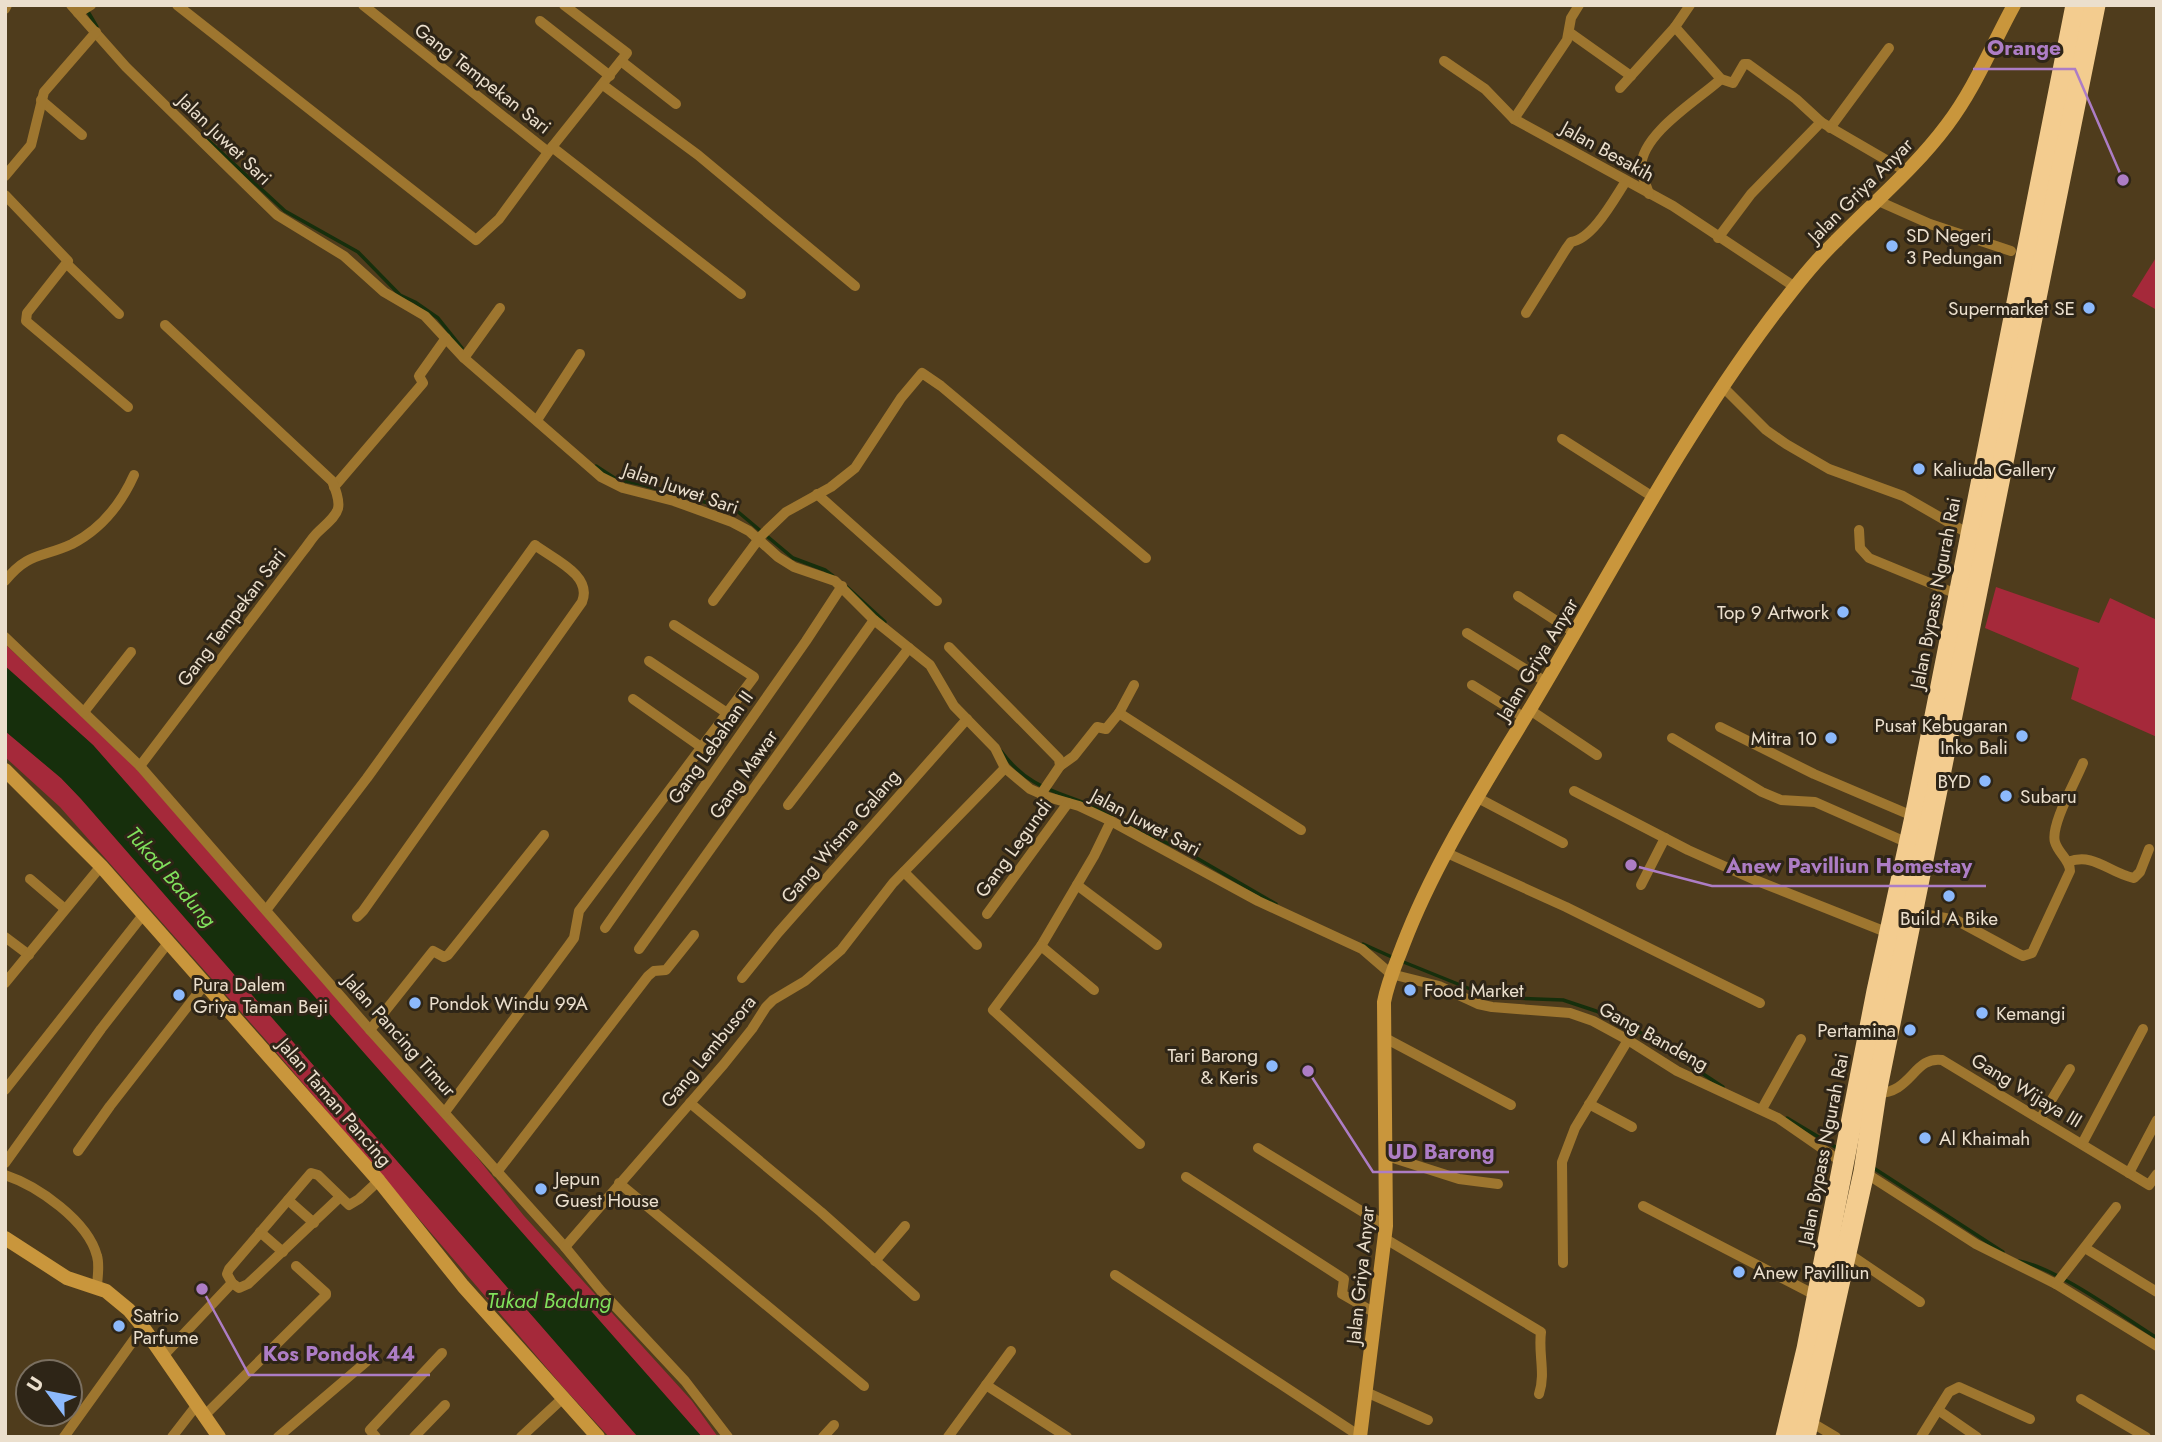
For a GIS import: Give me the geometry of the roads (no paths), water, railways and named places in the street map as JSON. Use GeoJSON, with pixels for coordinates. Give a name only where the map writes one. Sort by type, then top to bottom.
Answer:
{"type":"FeatureCollection","features":[{"type":"Feature","properties":{"kind":"highway","name":"Jalan Bypass Ngurah Rai"},"geometry":{"type":"LineString","coordinates":[[1786,1437],[1817,1296],[1844,1215],[1864,1172],[1876,1093],[2074,69],[2077,5]]}},
{"type":"Feature","properties":{"kind":"highway","name":"Jalan Bypass Ngurah Rai"},"geometry":{"type":"LineString","coordinates":[[1807,1429],[1846,1252],[1843,1163],[1915,817],[1969,534],[2074,69],[2095,5]]}},
{"type":"Feature","properties":{"kind":"street"},"geometry":{"type":"LineString","coordinates":[[177,5],[476,240],[499,219],[550,149],[627,53],[564,5]]}},
{"type":"Feature","properties":{"kind":"street","name":"Gang Tempekan Sari"},"geometry":{"type":"LineString","coordinates":[[363,5],[741,294]]}},
{"type":"Feature","properties":{"kind":"street"},"geometry":{"type":"LineString","coordinates":[[1620,88],[1675,27],[1690,5]]}},
{"type":"Feature","properties":{"kind":"street","name":"Jalan Griya Anyar"},"geometry":{"type":"LineString","coordinates":[[1360,1437],[1385,1232],[1387,1156],[1384,1002],[1392,972],[1423,896],[1653,497],[1722,386],[1795,287],[1832,244],[1907,172],[1929,147],[1958,109],[2014,5]]}},
{"type":"Feature","properties":{"kind":"street"},"geometry":{"type":"LineString","coordinates":[[1518,113],[1567,40],[1573,7]]}},
{"type":"Feature","properties":{"kind":"street","name":"Jalan Juwet Sari"},"geometry":{"type":"LineString","coordinates":[[81,8],[96,32],[126,67],[277,215],[344,256],[384,292],[425,316],[465,356],[540,415],[611,484],[722,517],[748,531],[763,535],[778,557],[794,567],[827,577],[842,586],[874,620],[930,665],[954,706],[995,748],[1004,768],[1018,781],[1041,794],[1111,821],[1258,901],[1362,949],[1392,972]]}},
{"type":"Feature","properties":{"kind":"street"},"geometry":{"type":"LineString","coordinates":[[540,21],[855,286]]}},
{"type":"Feature","properties":{"kind":"street"},"geometry":{"type":"LineString","coordinates":[[1675,27],[1726,81],[1734,82],[1744,64],[1748,64],[1826,125],[1907,172]]}},
{"type":"Feature","properties":{"kind":"street"},"geometry":{"type":"LineString","coordinates":[[5,176],[31,145],[44,92],[96,32]]}},
{"type":"Feature","properties":{"kind":"street"},"geometry":{"type":"LineString","coordinates":[[1569,32],[1631,76]]}},
{"type":"Feature","properties":{"kind":"street"},"geometry":{"type":"LineString","coordinates":[[1718,238],[1751,194],[1826,125],[1889,48]]}},
{"type":"Feature","properties":{"kind":"street"},"geometry":{"type":"LineString","coordinates":[[621,61],[676,104]]}},
{"type":"Feature","properties":{"kind":"street","name":"Jalan Besakih"},"geometry":{"type":"LineString","coordinates":[[1444,61],[1518,113],[1626,181],[1673,206],[1795,287]]}},
{"type":"Feature","properties":{"kind":"street"},"geometry":{"type":"LineString","coordinates":[[1649,194],[1643,175],[1646,153],[1661,129],[1726,81]]}},
{"type":"Feature","properties":{"kind":"street"},"geometry":{"type":"LineString","coordinates":[[41,100],[82,135]]}},
{"type":"Feature","properties":{"kind":"street"},"geometry":{"type":"LineString","coordinates":[[1526,313],[1571,242],[1585,236],[1602,217],[1626,181]]}},
{"type":"Feature","properties":{"kind":"street"},"geometry":{"type":"LineString","coordinates":[[5,195],[67,258],[67,264],[27,313],[26,321],[128,407]]}},
{"type":"Feature","properties":{"kind":"street"},"geometry":{"type":"LineString","coordinates":[[1876,200],[1930,224],[2011,251]]}},
{"type":"Feature","properties":{"kind":"street"},"geometry":{"type":"LineString","coordinates":[[67,264],[119,314]]}},
{"type":"Feature","properties":{"kind":"street"},"geometry":{"type":"LineString","coordinates":[[465,356],[500,308]]}},
{"type":"Feature","properties":{"kind":"street"},"geometry":{"type":"LineString","coordinates":[[164,325],[322,472],[334,487],[423,383],[419,376],[446,338]]}},
{"type":"Feature","properties":{"kind":"street"},"geometry":{"type":"LineString","coordinates":[[540,415],[580,354]]}},
{"type":"Feature","properties":{"kind":"street"},"geometry":{"type":"LineString","coordinates":[[713,601],[763,535],[786,512],[844,478],[855,468],[901,398],[922,373],[1146,558]]}},
{"type":"Feature","properties":{"kind":"street"},"geometry":{"type":"LineString","coordinates":[[1722,386],[1766,430],[1794,449],[1829,469],[1903,496],[1969,534]]}},
{"type":"Feature","properties":{"kind":"street"},"geometry":{"type":"LineString","coordinates":[[1562,439],[1653,497]]}},
{"type":"Feature","properties":{"kind":"street"},"geometry":{"type":"LineString","coordinates":[[5,581],[25,560],[71,544],[90,532],[124,496],[134,475]]}},
{"type":"Feature","properties":{"kind":"street","name":"Gang Tempekan Sari"},"geometry":{"type":"LineString","coordinates":[[141,766],[303,551],[337,516],[339,505],[334,487]]}},
{"type":"Feature","properties":{"kind":"street"},"geometry":{"type":"LineString","coordinates":[[817,494],[937,601]]}},
{"type":"Feature","properties":{"kind":"street"},"geometry":{"type":"LineString","coordinates":[[1859,530],[1860,548],[1869,558],[1959,595]]}},
{"type":"Feature","properties":{"kind":"street"},"geometry":{"type":"LineString","coordinates":[[267,909],[367,778],[535,545],[581,580],[585,590],[582,602],[357,917]]}},
{"type":"Feature","properties":{"kind":"street","name":"Gang Lebahan II"},"geometry":{"type":"LineString","coordinates":[[605,928],[842,586]]}},
{"type":"Feature","properties":{"kind":"street"},"geometry":{"type":"LineString","coordinates":[[1518,596],[1576,633]]}},
{"type":"Feature","properties":{"kind":"street","name":"Gang Mawar"},"geometry":{"type":"LineString","coordinates":[[639,948],[874,620]]}},
{"type":"Feature","properties":{"kind":"street"},"geometry":{"type":"LineString","coordinates":[[445,1112],[569,945],[579,911],[754,677],[674,625]]}},
{"type":"Feature","properties":{"kind":"street"},"geometry":{"type":"LineString","coordinates":[[1467,633],[1546,682]]}},
{"type":"Feature","properties":{"kind":"street","name":"Jalan Pancing Timur"},"geometry":{"type":"LineString","coordinates":[[5,637],[141,766],[370,1030],[565,1247],[601,1292],[685,1381],[728,1437]]}},
{"type":"Feature","properties":{"kind":"street"},"geometry":{"type":"LineString","coordinates":[[949,647],[1059,759],[1059,766]]}},
{"type":"Feature","properties":{"kind":"street"},"geometry":{"type":"LineString","coordinates":[[788,805],[909,648]]}},
{"type":"Feature","properties":{"kind":"street"},"geometry":{"type":"LineString","coordinates":[[84,712],[131,652]]}},
{"type":"Feature","properties":{"kind":"street"},"geometry":{"type":"LineString","coordinates":[[649,661],[727,713]]}},
{"type":"Feature","properties":{"kind":"street"},"geometry":{"type":"LineString","coordinates":[[1041,794],[1059,766],[1074,756],[1097,727],[1106,729],[1119,713],[1134,685]]}},
{"type":"Feature","properties":{"kind":"street"},"geometry":{"type":"LineString","coordinates":[[1472,685],[1597,755]]}},
{"type":"Feature","properties":{"kind":"street"},"geometry":{"type":"LineString","coordinates":[[633,699],[701,747]]}},
{"type":"Feature","properties":{"kind":"street"},"geometry":{"type":"LineString","coordinates":[[1119,713],[1301,830]]}},
{"type":"Feature","properties":{"kind":"street","name":"Gang Wisma Galang"},"geometry":{"type":"LineString","coordinates":[[741,978],[967,719]]}},
{"type":"Feature","properties":{"kind":"street"},"geometry":{"type":"LineString","coordinates":[[1720,727],[1814,774],[1915,817]]}},
{"type":"Feature","properties":{"kind":"street"},"geometry":{"type":"LineString","coordinates":[[1672,738],[1762,792],[1781,800],[1815,802],[1908,843]]}},
{"type":"Feature","properties":{"kind":"street"},"geometry":{"type":"LineString","coordinates":[[1913,912],[1956,920],[2017,953],[2028,956],[2038,942],[2069,877],[2070,866],[2054,838],[2057,823],[2083,763]]}},
{"type":"Feature","properties":{"kind":"street","name":"Gang Lembusora"},"geometry":{"type":"LineString","coordinates":[[565,1247],[752,1029],[766,1007],[814,974],[841,950],[904,872],[1004,768]]}},
{"type":"Feature","properties":{"kind":"street","name":"Jalan Taman Pancing"},"geometry":{"type":"LineString","coordinates":[[5,769],[101,866],[379,1181],[463,1286],[598,1437]]}},
{"type":"Feature","properties":{"kind":"street"},"geometry":{"type":"LineString","coordinates":[[1574,791],[1755,880],[1891,933]]}},
{"type":"Feature","properties":{"kind":"street"},"geometry":{"type":"LineString","coordinates":[[1478,798],[1563,843]]}},
{"type":"Feature","properties":{"kind":"street","name":"Gang Legundi"},"geometry":{"type":"LineString","coordinates":[[987,914],[1068,803]]}},
{"type":"Feature","properties":{"kind":"street"},"geometry":{"type":"LineString","coordinates":[[1111,821],[1041,946],[993,1010],[1140,1144]]}},
{"type":"Feature","properties":{"kind":"street"},"geometry":{"type":"LineString","coordinates":[[370,1030],[433,951],[444,957],[448,955],[544,835]]}},
{"type":"Feature","properties":{"kind":"street"},"geometry":{"type":"LineString","coordinates":[[1641,885],[1665,838]]}},
{"type":"Feature","properties":{"kind":"street"},"geometry":{"type":"LineString","coordinates":[[2068,862],[2087,858],[2134,878],[2140,872],[2149,849]]}},
{"type":"Feature","properties":{"kind":"street"},"geometry":{"type":"LineString","coordinates":[[1447,853],[1760,1003]]}},
{"type":"Feature","properties":{"kind":"street"},"geometry":{"type":"LineString","coordinates":[[5,983],[101,866]]}},
{"type":"Feature","properties":{"kind":"street"},"geometry":{"type":"LineString","coordinates":[[904,872],[977,945]]}},
{"type":"Feature","properties":{"kind":"street"},"geometry":{"type":"LineString","coordinates":[[30,879],[65,909]]}},
{"type":"Feature","properties":{"kind":"street"},"geometry":{"type":"LineString","coordinates":[[1077,885],[1157,945]]}},
{"type":"Feature","properties":{"kind":"street"},"geometry":{"type":"LineString","coordinates":[[5,1090],[143,915]]}},
{"type":"Feature","properties":{"kind":"street"},"geometry":{"type":"LineString","coordinates":[[497,1172],[648,976],[654,971],[666,970],[694,934]]}},
{"type":"Feature","properties":{"kind":"street"},"geometry":{"type":"LineString","coordinates":[[5,937],[29,955]]}},
{"type":"Feature","properties":{"kind":"street"},"geometry":{"type":"LineString","coordinates":[[5,1163],[101,1029],[168,943]]}},
{"type":"Feature","properties":{"kind":"street"},"geometry":{"type":"LineString","coordinates":[[1041,946],[1094,990]]}},
{"type":"Feature","properties":{"kind":"street","name":"Gang Bandeng"},"geometry":{"type":"LineString","coordinates":[[1392,972],[1439,986],[1478,1004],[1578,1014],[1628,1040],[1677,1071],[1777,1118],[1843,1163]]}},
{"type":"Feature","properties":{"kind":"street"},"geometry":{"type":"LineString","coordinates":[[78,1151],[205,984]]}},
{"type":"Feature","properties":{"kind":"street"},"geometry":{"type":"LineString","coordinates":[[2082,1144],[2143,1029]]}},
{"type":"Feature","properties":{"kind":"street"},"geometry":{"type":"LineString","coordinates":[[1385,1038],[1511,1105]]}},
{"type":"Feature","properties":{"kind":"street"},"geometry":{"type":"LineString","coordinates":[[1762,1110],[1801,1039]]}},
{"type":"Feature","properties":{"kind":"street"},"geometry":{"type":"LineString","coordinates":[[1563,1263],[1562,1162],[1570,1137],[1628,1040]]}},
{"type":"Feature","properties":{"kind":"street","name":"Gang Wijaya III"},"geometry":{"type":"LineString","coordinates":[[1876,1093],[1896,1090],[1923,1064],[1930,1060],[1942,1060],[2129,1174]]}},
{"type":"Feature","properties":{"kind":"street"},"geometry":{"type":"LineString","coordinates":[[2040,1119],[2070,1069]]}},
{"type":"Feature","properties":{"kind":"street"},"geometry":{"type":"LineString","coordinates":[[690,1103],[821,1212],[915,1296]]}},
{"type":"Feature","properties":{"kind":"street"},"geometry":{"type":"LineString","coordinates":[[1589,1104],[1632,1127]]}},
{"type":"Feature","properties":{"kind":"street"},"geometry":{"type":"LineString","coordinates":[[2157,1120],[2129,1174],[2149,1185],[2157,1174]]}},
{"type":"Feature","properties":{"kind":"street"},"geometry":{"type":"LineString","coordinates":[[1258,1148],[1541,1332],[1539,1354],[1544,1375],[1539,1394]]}},
{"type":"Feature","properties":{"kind":"street"},"geometry":{"type":"LineString","coordinates":[[1387,1156],[1459,1179],[1497,1184]]}},
{"type":"Feature","properties":{"kind":"street"},"geometry":{"type":"LineString","coordinates":[[1864,1172],[1976,1244],[2056,1284],[2157,1346]]}},
{"type":"Feature","properties":{"kind":"street"},"geometry":{"type":"LineString","coordinates":[[340,1197],[244,1287],[239,1288],[232,1283],[227,1271],[311,1173],[314,1173],[340,1197],[347,1204],[352,1204],[373,1186]]}},
{"type":"Feature","properties":{"kind":"street"},"geometry":{"type":"LineString","coordinates":[[5,1175],[29,1184],[86,1232],[98,1259],[97,1289]]}},
{"type":"Feature","properties":{"kind":"street"},"geometry":{"type":"LineString","coordinates":[[1186,1177],[1344,1279],[1342,1294],[1375,1313]]}},
{"type":"Feature","properties":{"kind":"street"},"geometry":{"type":"LineString","coordinates":[[620,1183],[864,1386]]}},
{"type":"Feature","properties":{"kind":"street"},"geometry":{"type":"LineString","coordinates":[[288,1200],[314,1223]]}},
{"type":"Feature","properties":{"kind":"street"},"geometry":{"type":"LineString","coordinates":[[1643,1206],[1817,1296]]}},
{"type":"Feature","properties":{"kind":"street"},"geometry":{"type":"LineString","coordinates":[[2056,1284],[2116,1207]]}},
{"type":"Feature","properties":{"kind":"street"},"geometry":{"type":"LineString","coordinates":[[875,1261],[905,1226]]}},
{"type":"Feature","properties":{"kind":"street"},"geometry":{"type":"LineString","coordinates":[[260,1232],[282,1252]]}},
{"type":"Feature","properties":{"kind":"street"},"geometry":{"type":"LineString","coordinates":[[5,1238],[67,1279],[106,1291],[119,1301],[143,1327],[219,1437]]}},
{"type":"Feature","properties":{"kind":"street"},"geometry":{"type":"LineString","coordinates":[[2085,1248],[2157,1292]]}},
{"type":"Feature","properties":{"kind":"street"},"geometry":{"type":"LineString","coordinates":[[1846,1252],[1920,1302]]}},
{"type":"Feature","properties":{"kind":"street"},"geometry":{"type":"LineString","coordinates":[[172,1437],[326,1296],[326,1292],[296,1266]]}},
{"type":"Feature","properties":{"kind":"street"},"geometry":{"type":"LineString","coordinates":[[1115,1275],[1360,1437]]}},
{"type":"Feature","properties":{"kind":"street"},"geometry":{"type":"LineString","coordinates":[[163,1356],[232,1283]]}},
{"type":"Feature","properties":{"kind":"street"},"geometry":{"type":"LineString","coordinates":[[64,1437],[143,1327]]}},
{"type":"Feature","properties":{"kind":"street"},"geometry":{"type":"LineString","coordinates":[[953,1435],[1011,1351]]}},
{"type":"Feature","properties":{"kind":"street"},"geometry":{"type":"LineString","coordinates":[[376,1437],[370,1430],[442,1353]]}},
{"type":"Feature","properties":{"kind":"street"},"geometry":{"type":"LineString","coordinates":[[278,1437],[366,1362]]}},
{"type":"Feature","properties":{"kind":"street"},"geometry":{"type":"LineString","coordinates":[[986,1385],[1067,1437]]}},
{"type":"Feature","properties":{"kind":"street"},"geometry":{"type":"LineString","coordinates":[[1921,1437],[1949,1392],[1959,1387],[2030,1419]]}},
{"type":"Feature","properties":{"kind":"street"},"geometry":{"type":"LineString","coordinates":[[1366,1392],[1428,1420]]}},
{"type":"Feature","properties":{"kind":"street"},"geometry":{"type":"LineString","coordinates":[[521,1437],[563,1398]]}},
{"type":"Feature","properties":{"kind":"street"},"geometry":{"type":"LineString","coordinates":[[2081,1399],[2146,1437]]}},
{"type":"Feature","properties":{"kind":"street"},"geometry":{"type":"LineString","coordinates":[[414,1437],[445,1405]]}},
{"type":"Feature","properties":{"kind":"street"},"geometry":{"type":"LineString","coordinates":[[1938,1410],[1977,1437]]}},
{"type":"Feature","properties":{"kind":"street"},"geometry":{"type":"LineString","coordinates":[[823,1437],[834,1425]]}},
{"type":"Feature","properties":{"kind":"street"},"geometry":{"type":"LineString","coordinates":[[1807,1429],[1836,1437]]}},
{"type":"Feature","properties":{"kind":"water","name":"Tukad Badung"},"geometry":{"type":"Polygon","coordinates":[[[5,666],[93,745],[702,1437],[638,1437],[81,799],[61,778],[5,731],[5,666]]]}},
{"type":"Feature","properties":{"kind":"waterway"},"geometry":{"type":"LineString","coordinates":[[87,10],[97,27]]}},
{"type":"Feature","properties":{"kind":"waterway"},"geometry":{"type":"LineString","coordinates":[[208,140],[285,211],[358,252],[400,295],[438,318],[462,348]]}},
{"type":"Feature","properties":{"kind":"waterway"},"geometry":{"type":"LineString","coordinates":[[596,466],[616,479],[737,511],[793,558],[825,570],[833,576]]}},
{"type":"Feature","properties":{"kind":"waterway"},"geometry":{"type":"LineString","coordinates":[[847,587],[885,622]]}},
{"type":"Feature","properties":{"kind":"waterway"},"geometry":{"type":"LineString","coordinates":[[1001,751],[1013,766],[1039,785],[1113,816]]}},
{"type":"Feature","properties":{"kind":"waterway"},"geometry":{"type":"LineString","coordinates":[[1123,822],[1188,853],[1276,904]]}},
{"type":"Feature","properties":{"kind":"waterway"},"geometry":{"type":"LineString","coordinates":[[1363,944],[1394,958]]}},
{"type":"Feature","properties":{"kind":"waterway"},"geometry":{"type":"LineString","coordinates":[[1401,961],[1490,997],[1563,1000],[1596,1011],[1635,1029],[1723,1087]]}},
{"type":"Feature","properties":{"kind":"waterway"},"geometry":{"type":"LineString","coordinates":[[1787,1118],[1837,1148]]}},
{"type":"Feature","properties":{"kind":"waterway"},"geometry":{"type":"LineString","coordinates":[[1872,1167],[2003,1252]]}},
{"type":"Feature","properties":{"kind":"waterway"},"geometry":{"type":"LineString","coordinates":[[2019,1261],[2034,1265],[2070,1283],[2157,1338]]}},
{"type":"Feature","properties":{"kind":"place","name":"Orange"},"geometry":{"type":"Point","coordinates":[2123,180]}},
{"type":"Feature","properties":{"kind":"place","name":"SD Negeri 3 Pedungan"},"geometry":{"type":"Point","coordinates":[1892,246]}},
{"type":"Feature","properties":{"kind":"place","name":"Supermarket SE"},"geometry":{"type":"Point","coordinates":[2089,308]}},
{"type":"Feature","properties":{"kind":"place","name":"Kaliuda Gallery"},"geometry":{"type":"Point","coordinates":[1919,469]}},
{"type":"Feature","properties":{"kind":"place","name":"Top 9 Artwork"},"geometry":{"type":"Point","coordinates":[1843,612]}},
{"type":"Feature","properties":{"kind":"place","name":"Pusat Kebugaran Inko Bali"},"geometry":{"type":"Point","coordinates":[2022,736]}},
{"type":"Feature","properties":{"kind":"place","name":"Mitra 10"},"geometry":{"type":"Point","coordinates":[1831,738]}},
{"type":"Feature","properties":{"kind":"place","name":"BYD"},"geometry":{"type":"Point","coordinates":[1985,781]}},
{"type":"Feature","properties":{"kind":"place","name":"Subaru"},"geometry":{"type":"Point","coordinates":[2006,796]}},
{"type":"Feature","properties":{"kind":"place","name":"Anew Pavilliun Homestay"},"geometry":{"type":"Point","coordinates":[1631,865]}},
{"type":"Feature","properties":{"kind":"place","name":"Build A Bike"},"geometry":{"type":"Point","coordinates":[1949,896]}},
{"type":"Feature","properties":{"kind":"place","name":"Food Market"},"geometry":{"type":"Point","coordinates":[1410,990]}},
{"type":"Feature","properties":{"kind":"place","name":"Pura Dalem Griya Taman Beji"},"geometry":{"type":"Point","coordinates":[179,995]}},
{"type":"Feature","properties":{"kind":"place","name":"Pondok Windu 99A"},"geometry":{"type":"Point","coordinates":[415,1003]}},
{"type":"Feature","properties":{"kind":"place","name":"Kemangi"},"geometry":{"type":"Point","coordinates":[1982,1013]}},
{"type":"Feature","properties":{"kind":"place","name":"Pertamina"},"geometry":{"type":"Point","coordinates":[1910,1030]}},
{"type":"Feature","properties":{"kind":"place","name":"Tari Barong & Keris"},"geometry":{"type":"Point","coordinates":[1272,1066]}},
{"type":"Feature","properties":{"kind":"place","name":"UD Barong"},"geometry":{"type":"Point","coordinates":[1308,1071]}},
{"type":"Feature","properties":{"kind":"place","name":"Al Khaimah"},"geometry":{"type":"Point","coordinates":[1925,1138]}},
{"type":"Feature","properties":{"kind":"place","name":"Jepun Guest House"},"geometry":{"type":"Point","coordinates":[541,1189]}},
{"type":"Feature","properties":{"kind":"place","name":"Anew Pavilliun"},"geometry":{"type":"Point","coordinates":[1739,1272]}},
{"type":"Feature","properties":{"kind":"place","name":"Kos Pondok 44"},"geometry":{"type":"Point","coordinates":[202,1289]}},
{"type":"Feature","properties":{"kind":"place","name":"Satrio Parfume"},"geometry":{"type":"Point","coordinates":[119,1326]}}]}
